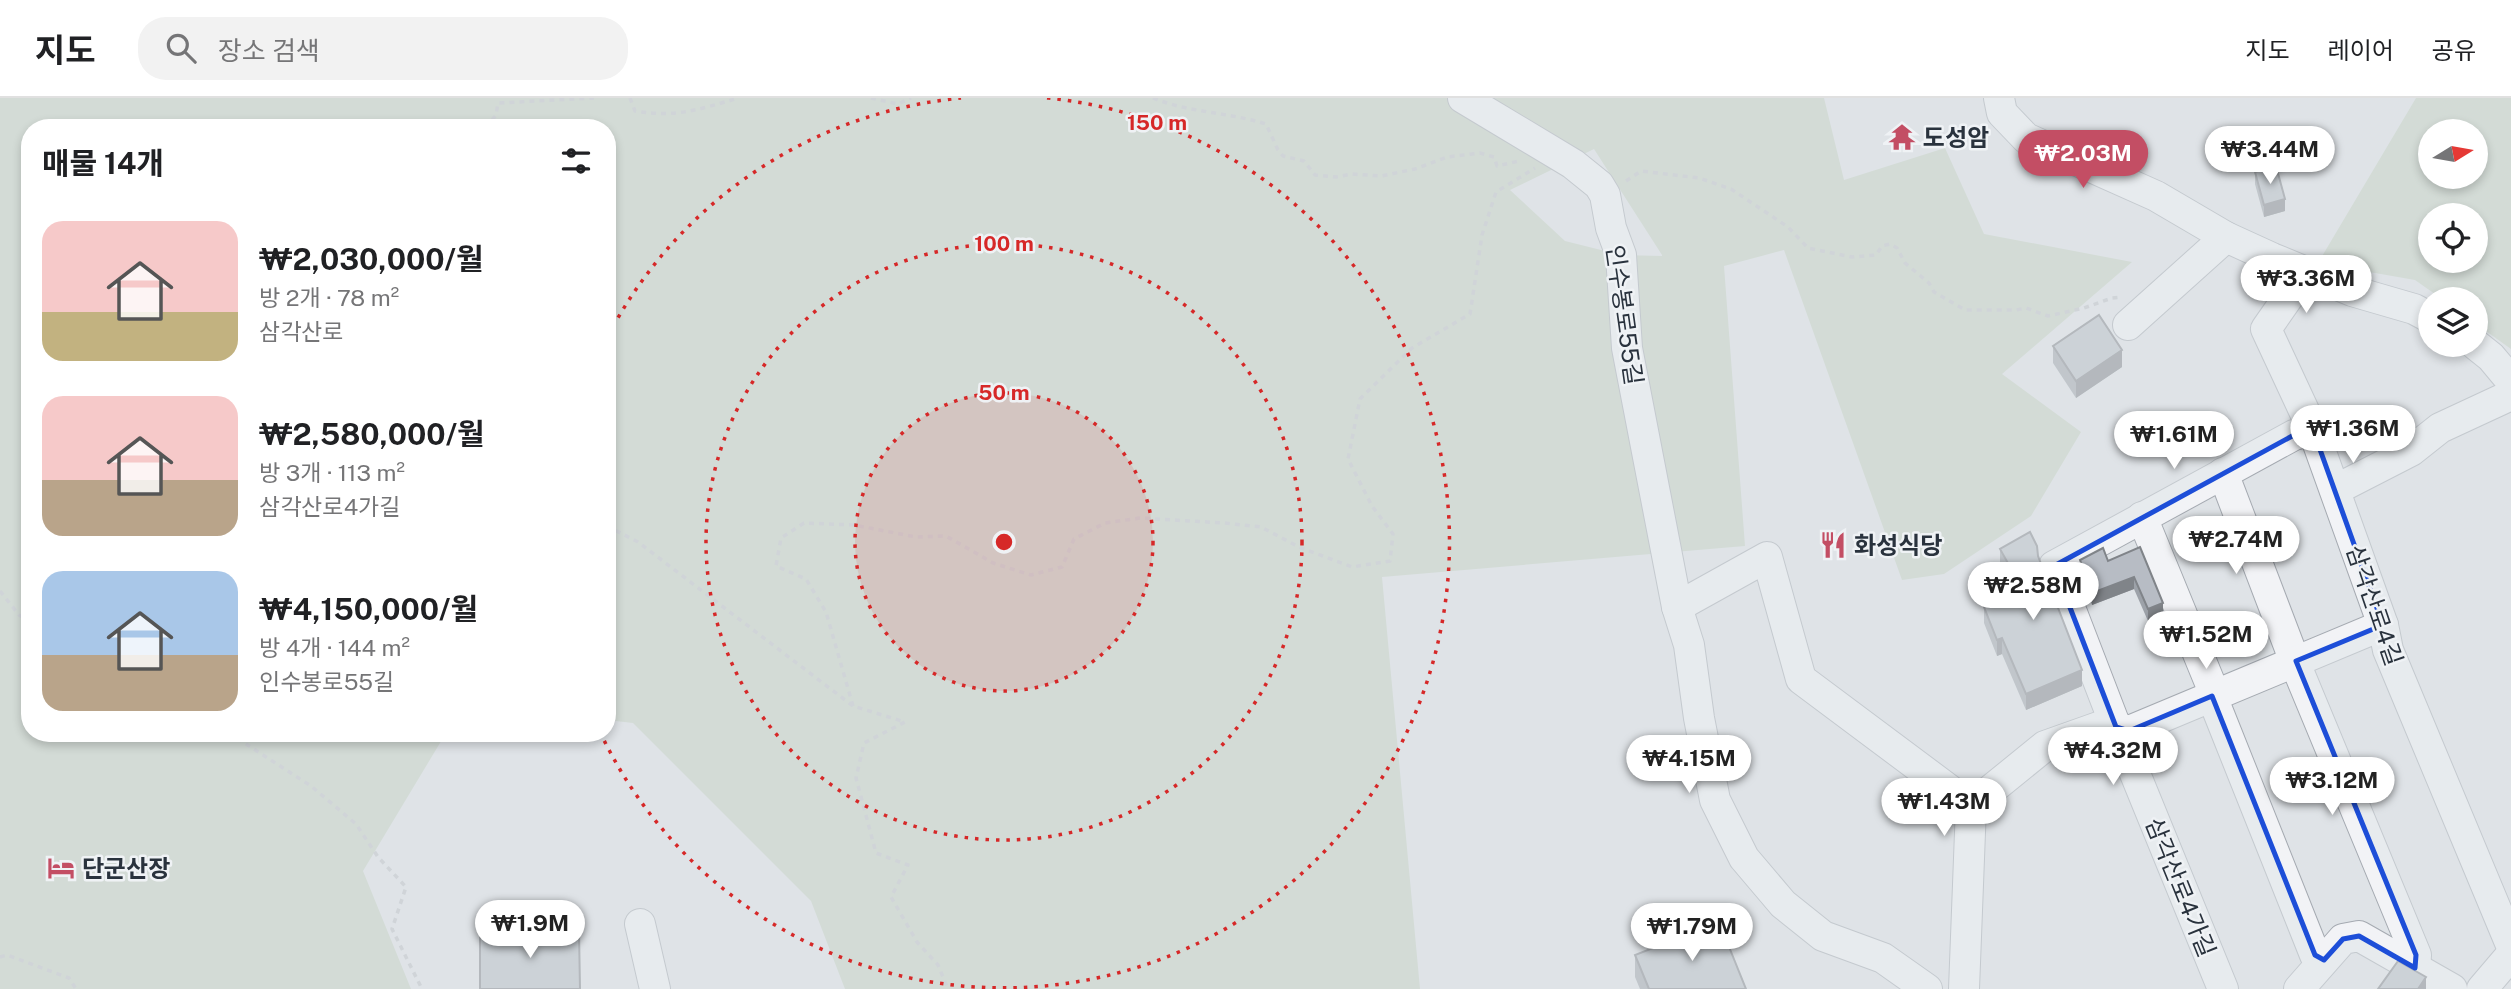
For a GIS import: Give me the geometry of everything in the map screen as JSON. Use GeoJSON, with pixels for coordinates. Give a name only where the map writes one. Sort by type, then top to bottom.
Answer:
{"type":"FeatureCollection","features":[{"type":"Feature","properties":{"kind":"street"},"geometry":{"type":"LineString","coordinates":[[1462,98],[1573,164],[1599,185]]}},
{"type":"Feature","properties":{"kind":"street"},"geometry":{"type":"LineString","coordinates":[[1999,98],[2002,113],[2026,138],[2156,196],[2226,237],[2305,273],[2418,312]]}},
{"type":"Feature","properties":{"kind":"street","name":"인수봉로55길"},"geometry":{"type":"LineString","coordinates":[[1599,185],[1605,195],[1611,228],[1620,255],[1627,348],[1677,607],[1689,645],[1699,718],[1715,800],[1744,858],[1783,904],[1823,936],[1883,957],[1927,989]]}},
{"type":"Feature","properties":{"kind":"street"},"geometry":{"type":"LineString","coordinates":[[2128,325],[2226,237]]}},
{"type":"Feature","properties":{"kind":"street","name":"삼각산로4길"},"geometry":{"type":"LineString","coordinates":[[2305,273],[2266,329],[2313,430],[2382,625],[2388,650],[2511,945]]}},
{"type":"Feature","properties":{"kind":"street"},"geometry":{"type":"LineString","coordinates":[[2488,355],[2511,382]]}},
{"type":"Feature","properties":{"kind":"street"},"geometry":{"type":"LineString","coordinates":[[2335,490],[2411,451],[2440,428],[2511,395]]}},
{"type":"Feature","properties":{"kind":"street","name":"삼각산로4가길"},"geometry":{"type":"LineString","coordinates":[[2223,989],[2116,727],[2054,566],[2294,435],[2313,430]]}},
{"type":"Feature","properties":{"kind":"street"},"geometry":{"type":"LineString","coordinates":[[2223,473],[2296,661],[2416,954],[2415,968]]}},
{"type":"Feature","properties":{"kind":"street"},"geometry":{"type":"LineString","coordinates":[[2142,517],[2215,695],[2215,704],[2315,956],[2324,960]]}},
{"type":"Feature","properties":{"kind":"street"},"geometry":{"type":"LineString","coordinates":[[1677,607],[1767,557],[1801,679],[1971,806]]}},
{"type":"Feature","properties":{"kind":"street"},"geometry":{"type":"LineString","coordinates":[[1964,989],[1971,806],[2045,746],[2107,724],[2129,731],[2382,625]]}},
{"type":"Feature","properties":{"kind":"street"},"geometry":{"type":"LineString","coordinates":[[640,924],[655,989]]}},
{"type":"Feature","properties":{"kind":"street"},"geometry":{"type":"LineString","coordinates":[[2299,989],[2343,939],[2359,936],[2452,989]]}},
{"type":"Feature","properties":{"kind":"street"},"geometry":{"type":"LineString","coordinates":[[2482,989],[2511,955]]}},
{"type":"Feature","properties":{"kind":"path"},"geometry":{"type":"LineString","coordinates":[[493,119],[498,103],[594,98]]}},
{"type":"Feature","properties":{"kind":"path"},"geometry":{"type":"LineString","coordinates":[[630,98],[635,111],[653,114],[690,113],[739,98]]}},
{"type":"Feature","properties":{"kind":"path"},"geometry":{"type":"LineString","coordinates":[[871,98],[898,104],[911,98]]}},
{"type":"Feature","properties":{"kind":"path"},"geometry":{"type":"LineString","coordinates":[[853,706],[826,612],[806,579],[776,566],[781,538],[804,523],[854,525],[916,537],[946,536],[993,563],[1031,575],[1062,567],[1074,539],[1105,523],[1140,518],[1261,527],[1299,547],[1352,567],[1390,561],[1393,534],[1372,506],[1348,459],[1360,399],[1412,348],[1469,314],[1482,235],[1496,192],[1541,164],[1528,159],[1497,166],[1494,157],[1480,153],[1447,157],[1415,169],[1381,176],[1315,175],[1304,161],[1283,156],[1266,124],[1240,115],[1219,115],[1176,107],[1153,98]]}},
{"type":"Feature","properties":{"kind":"path"},"geometry":{"type":"LineString","coordinates":[[1599,185],[1619,185],[1641,171],[1699,178],[1731,190],[1788,227],[1808,247],[1852,257],[1876,255],[1882,246],[1890,244],[1897,248],[1905,263],[1929,283],[1934,292],[1965,310],[2026,308],[2048,316],[2112,298],[2157,298]]}},
{"type":"Feature","properties":{"kind":"path"},"geometry":{"type":"LineString","coordinates":[[616,530],[638,541],[853,706],[905,722],[864,743],[856,778],[876,853],[908,865],[891,897],[917,942],[938,965],[948,989]]}},
{"type":"Feature","properties":{"kind":"path"},"geometry":{"type":"LineString","coordinates":[[0,591],[21,616]]}},
{"type":"Feature","properties":{"kind":"path"},"geometry":{"type":"LineString","coordinates":[[243,742],[311,786],[356,824],[378,857],[406,887],[392,929],[422,989]]}},
{"type":"Feature","properties":{"kind":"path"},"geometry":{"type":"LineString","coordinates":[[0,957],[7,955],[69,978],[76,989]]}},
{"type":"Feature","properties":{"kind":"highlighted area"},"geometry":{"type":"Polygon","coordinates":[[[2313,430],[2383,625],[2296,661],[2416,955],[2415,968],[2359,936],[2343,939],[2324,960],[2315,955],[2212,696],[2129,731],[2116,727],[2054,566],[2294,435],[2313,430]]]}},
{"type":"Feature","properties":{"kind":"green space"},"geometry":{"type":"Polygon","coordinates":[[[0,98],[1824,98],[1844,180],[1945,148],[1984,234],[2132,262],[2002,374],[2081,432],[2031,516],[1944,574],[1902,580],[1784,250],[1724,266],[1745,546],[1382,577],[1420,989],[845,989],[811,901],[633,723],[616,721],[616,119],[21,119],[21,742],[441,742],[363,871],[411,989],[0,989],[0,98]],[[1594,149],[1510,190],[1565,241],[1621,255],[1662,256],[1594,149]]]}},
{"type":"Feature","properties":{"kind":"green space"},"geometry":{"type":"Polygon","coordinates":[[[2416,98],[2511,98],[2511,349],[2488,333],[2488,287],[2425,287],[2415,280],[2318,263],[2416,98]]]}},
{"type":"Feature","properties":{"kind":"building"},"geometry":{"type":"Polygon","coordinates":[[[2276,166],[2285,199],[2264,205],[2255,172],[2276,166]]]}},
{"type":"Feature","properties":{"kind":"building"},"geometry":{"type":"Polygon","coordinates":[[[2099,315],[2122,350],[2076,381],[2053,346],[2099,315]]]}},
{"type":"Feature","properties":{"kind":"building"},"geometry":{"type":"Polygon","coordinates":[[[2030,532],[2082,670],[2026,694],[2002,638],[1997,640],[1984,607],[2023,590],[2000,549],[2030,532]]]}},
{"type":"Feature","properties":{"kind":"building"},"geometry":{"type":"Polygon","coordinates":[[[2140,547],[2163,603],[2148,609],[2134,577],[2092,593],[2080,560],[2103,548],[2108,561],[2140,547]]]}},
{"type":"Feature","properties":{"kind":"building"},"geometry":{"type":"Polygon","coordinates":[[[1719,922],[1746,989],[1649,989],[1635,955],[1719,922]]]}},
{"type":"Feature","properties":{"kind":"building"},"geometry":{"type":"Polygon","coordinates":[[[480,931],[579,931],[580,989],[480,989],[480,931]]]}},
{"type":"Feature","properties":{"kind":"building"},"geometry":{"type":"Polygon","coordinates":[[[2398,961],[2426,977],[2418,989],[2378,989],[2398,961]]]}},
{"type":"Feature","properties":{"kind":"place","name":"도성암"},"geometry":{"type":"Point","coordinates":[1902,137]}},
{"type":"Feature","properties":{"kind":"place","name":"화성식당"},"geometry":{"type":"Point","coordinates":[1833,545]}},
{"type":"Feature","properties":{"kind":"place","name":"단군산장"},"geometry":{"type":"Point","coordinates":[61,868]}}]}
